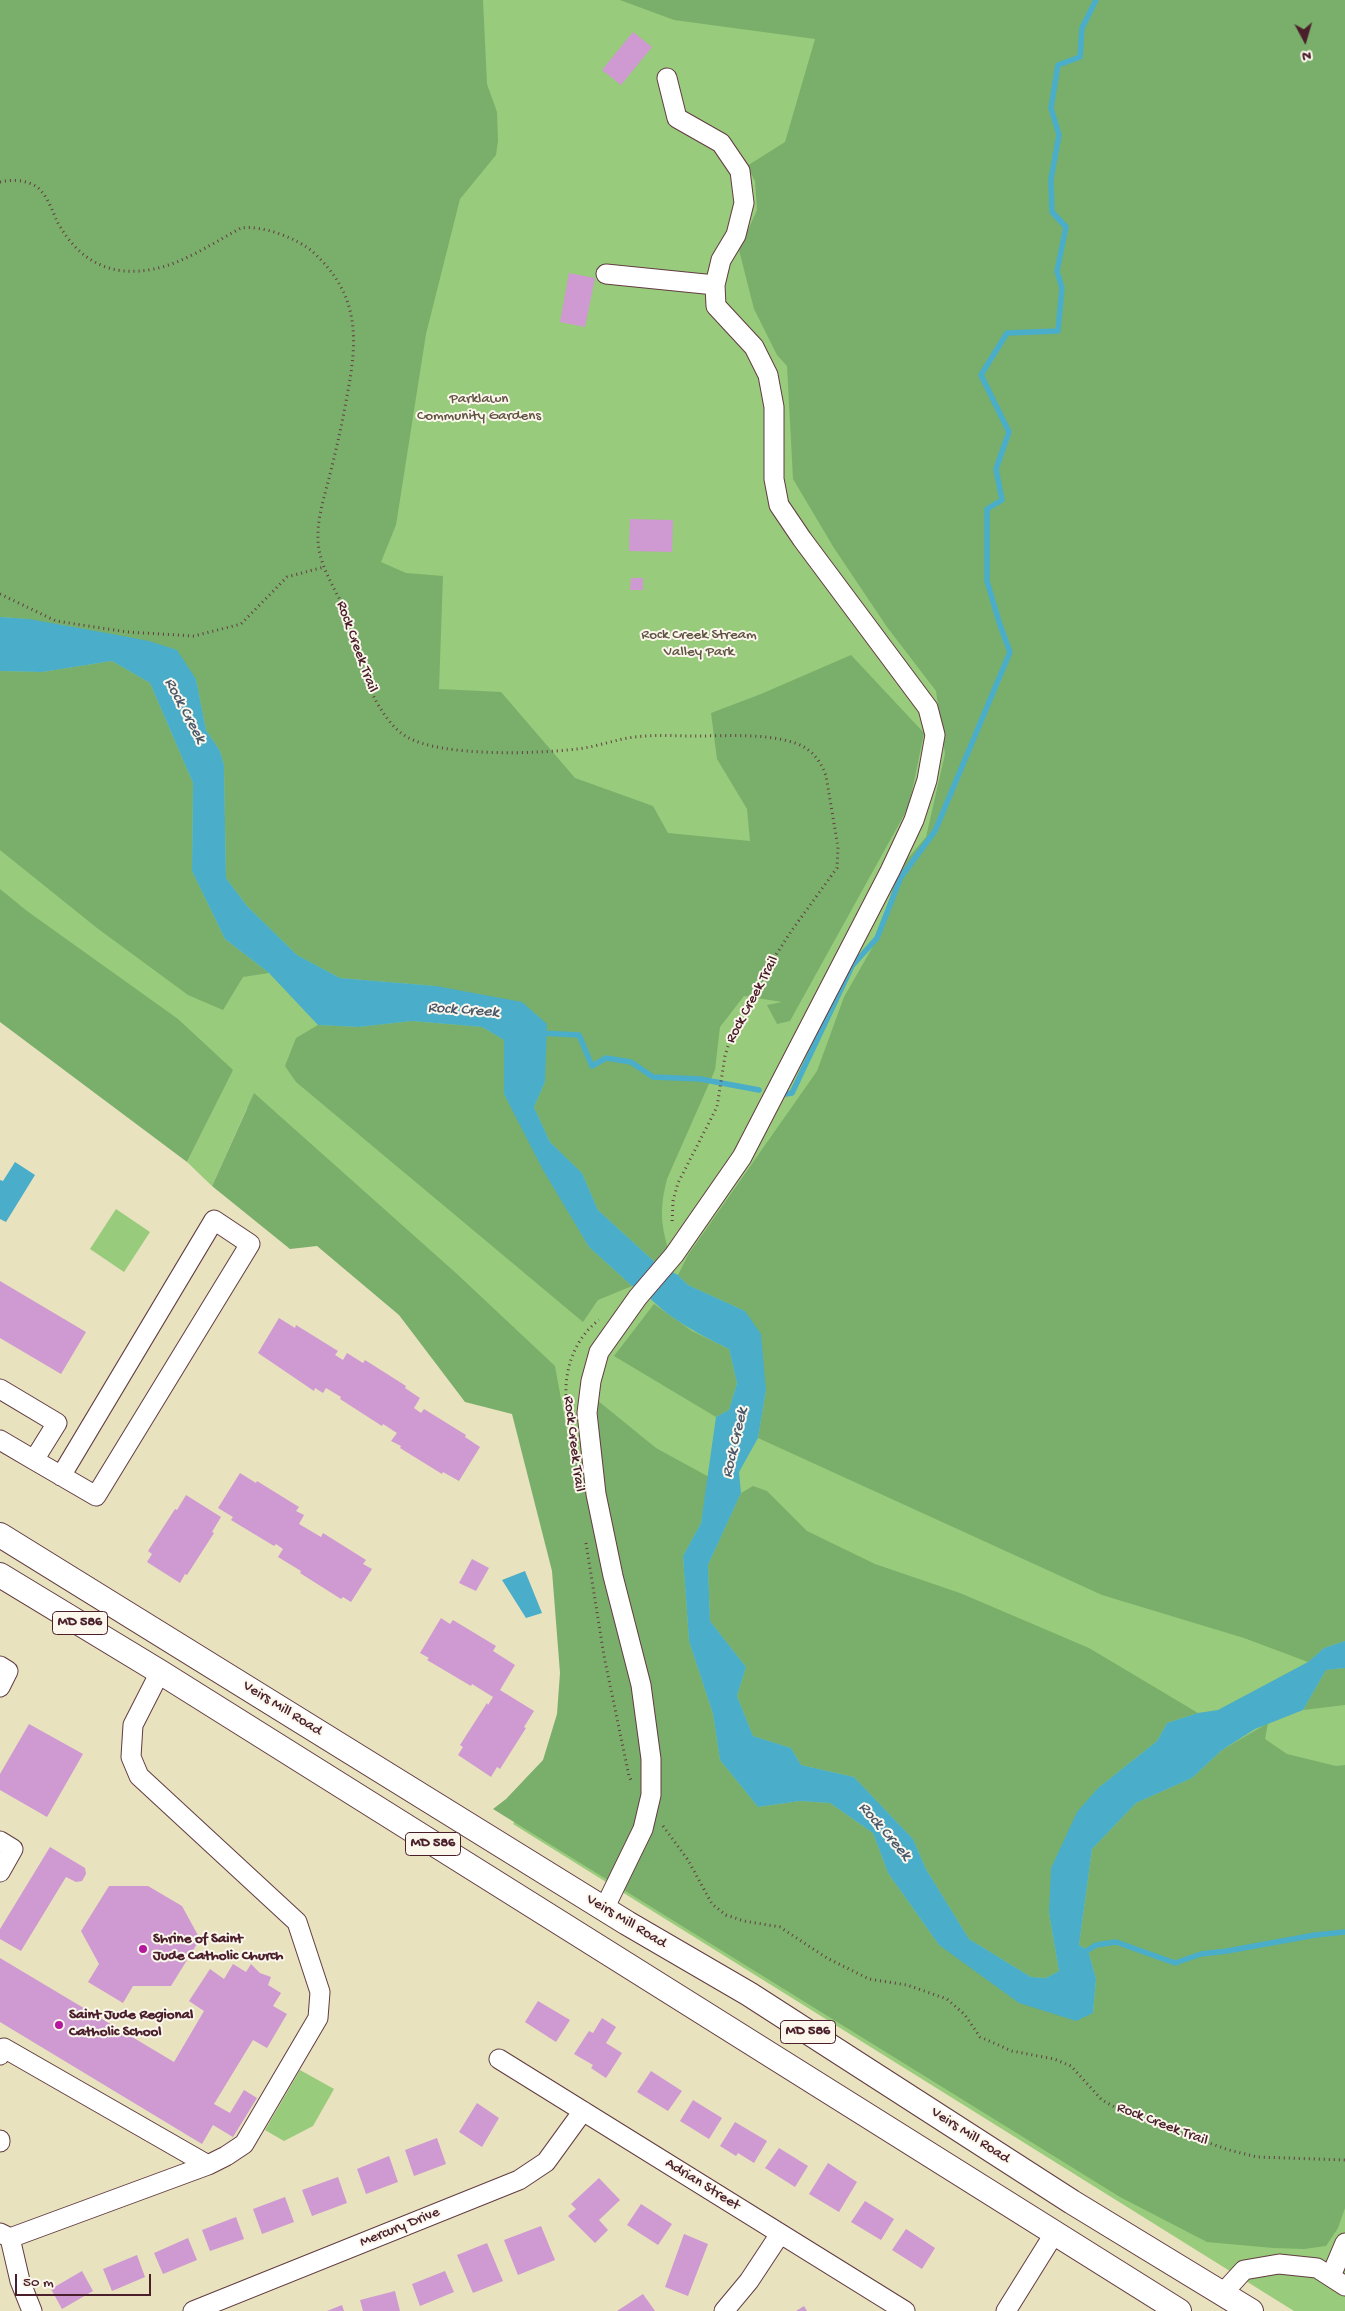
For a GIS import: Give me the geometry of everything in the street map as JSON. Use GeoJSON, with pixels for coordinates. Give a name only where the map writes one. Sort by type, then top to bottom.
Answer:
{"type":"FeatureCollection","features":[{"type":"Feature","properties":{"kind":"main road","name":"Veirs Mill Road"},"geometry":{"type":"LineString","coordinates":[[0,1535],[604,1909],[749,1994],[1072,2202],[1251,2311]]}},
{"type":"Feature","properties":{"kind":"main road","name":"MD 586"},"geometry":{"type":"LineString","coordinates":[[0,1575],[160,1672],[1179,2311]]}},
{"type":"Feature","properties":{"kind":"main road"},"geometry":{"type":"LineString","coordinates":[[609,1954],[627,1923]]}},
{"type":"Feature","properties":{"kind":"main road"},"geometry":{"type":"LineString","coordinates":[[964,2177],[986,2146]]}},
{"type":"Feature","properties":{"kind":"street"},"geometry":{"type":"LineString","coordinates":[[604,1909],[643,1828],[650,1807],[651,1759],[641,1685],[613,1576],[598,1504],[587,1413],[591,1381],[599,1352],[640,1295],[670,1260],[742,1157],[890,871],[914,820],[928,780],[935,735],[928,708],[802,539],[779,505],[774,479],[774,407],[768,375],[754,347],[716,306],[715,285],[721,260],[736,235],[744,203],[740,171],[722,143],[677,118],[667,78]]}},
{"type":"Feature","properties":{"kind":"street"},"geometry":{"type":"LineString","coordinates":[[606,274],[715,285]]}},
{"type":"Feature","properties":{"kind":"street"},"geometry":{"type":"LineString","coordinates":[[0,1440],[61,1476],[96,1496],[250,1244],[214,1220],[61,1476]]}},
{"type":"Feature","properties":{"kind":"street"},"geometry":{"type":"LineString","coordinates":[[0,1389],[84,1438]]}},
{"type":"Feature","properties":{"kind":"street"},"geometry":{"type":"LineString","coordinates":[[34,1460],[58,1424]]}},
{"type":"Feature","properties":{"kind":"street"},"geometry":{"type":"LineString","coordinates":[[0,1666],[8,1671],[0,1686]]}},
{"type":"Feature","properties":{"kind":"street"},"geometry":{"type":"LineString","coordinates":[[32,2311],[5,2235],[208,2165],[244,2144],[318,2018],[320,1992],[297,1922],[139,1776],[131,1756],[133,1725],[160,1672]]}},
{"type":"Feature","properties":{"kind":"street"},"geometry":{"type":"LineString","coordinates":[[0,1841],[13,1849],[0,1872]]}},
{"type":"Feature","properties":{"kind":"street"},"geometry":{"type":"LineString","coordinates":[[0,2055],[4,2048],[208,2165]]}},
{"type":"Feature","properties":{"kind":"street","name":"Adrian Street"},"geometry":{"type":"LineString","coordinates":[[499,2059],[906,2311]]}},
{"type":"Feature","properties":{"kind":"street","name":"Mercury Drive"},"geometry":{"type":"LineString","coordinates":[[193,2311],[519,2180],[546,2162],[583,2111]]}},
{"type":"Feature","properties":{"kind":"street"},"geometry":{"type":"LineString","coordinates":[[724,2311],[749,2281],[780,2234]]}},
{"type":"Feature","properties":{"kind":"street"},"geometry":{"type":"LineString","coordinates":[[1006,2311],[1054,2234]]}},
{"type":"Feature","properties":{"kind":"street"},"geometry":{"type":"LineString","coordinates":[[1222,2294],[1244,2270],[1279,2264],[1317,2268],[1338,2281],[1345,2242]]}},
{"type":"Feature","properties":{"kind":"path","name":"Rock Creek Trail"},"geometry":{"type":"LineString","coordinates":[[0,182],[12,179],[35,186],[47,199],[65,233],[90,261],[103,267],[134,272],[171,264],[240,228],[251,227],[299,242],[326,264],[338,282],[347,302],[353,320],[355,339],[346,405],[318,524],[320,555],[352,624],[374,696],[396,729],[406,737],[427,745],[448,749],[491,751],[543,751],[579,748],[655,735],[746,737],[796,743],[817,757],[826,776],[838,847],[836,868],[766,970],[730,1040],[725,1056],[717,1107],[678,1183],[672,1218],[670,1260]]}},
{"type":"Feature","properties":{"kind":"path"},"geometry":{"type":"LineString","coordinates":[[0,594],[56,621],[127,632],[194,636],[241,624],[287,577],[324,567]]}},
{"type":"Feature","properties":{"kind":"path","name":"Rock Creek Trail"},"geometry":{"type":"LineString","coordinates":[[568,1411],[566,1382],[572,1354],[592,1325],[606,1314]]}},
{"type":"Feature","properties":{"kind":"path","name":"Rock Creek Trail"},"geometry":{"type":"LineString","coordinates":[[585,1538],[604,1656],[629,1776],[688,1860],[712,1904],[726,1915],[744,1921],[780,1926],[827,1958],[869,1979],[906,1985],[947,1999],[965,2015],[980,2037],[1012,2051],[1054,2059],[1071,2066],[1102,2100],[1136,2118],[1229,2150],[1258,2157],[1345,2160]]}},
{"type":"Feature","properties":{"kind":"green space","name":"Rock Creek Stream Valley Park"},"geometry":{"type":"Polygon","coordinates":[[[0,0],[1345,0],[1345,2311],[1294,2311],[513,1824],[603,1665],[516,1404],[247,1108],[212,1186],[187,1162],[221,1093],[0,964],[0,0]]]}},
{"type":"Feature","properties":{"kind":"green space"},"geometry":{"type":"Polygon","coordinates":[[[0,0],[483,0],[487,84],[497,112],[498,141],[496,155],[460,199],[426,334],[396,525],[381,562],[406,573],[443,576],[439,689],[501,692],[575,778],[653,806],[668,833],[750,841],[747,809],[717,759],[711,713],[761,694],[851,655],[924,733],[909,806],[790,1021],[777,1024],[767,1005],[782,1002],[744,996],[720,1027],[715,1070],[667,1179],[662,1218],[670,1255],[658,1265],[598,1210],[582,1173],[550,1142],[534,1107],[545,1082],[544,1058],[436,986],[340,978],[297,955],[247,906],[226,878],[224,765],[220,751],[206,730],[196,679],[29,619],[0,617],[0,0]]]}},
{"type":"Feature","properties":{"kind":"green space"},"geometry":{"type":"Polygon","coordinates":[[[620,0],[1345,0],[1345,1641],[1324,1648],[1308,1662],[1244,1638],[1102,1595],[758,1438],[766,1390],[745,1311],[688,1285],[678,1275],[688,1255],[817,1071],[844,997],[876,941],[899,869],[926,837],[945,754],[936,691],[887,627],[834,548],[793,479],[787,366],[777,355],[754,309],[739,250],[757,210],[755,181],[747,166],[785,142],[815,39],[674,20],[620,0]]]}},
{"type":"Feature","properties":{"kind":"green space"},"geometry":{"type":"Polygon","coordinates":[[[112,661],[150,683],[193,783],[192,871],[225,939],[269,973],[243,977],[223,1010],[188,995],[97,928],[0,850],[0,671],[42,672],[112,661]]]}},
{"type":"Feature","properties":{"kind":"green space"},"geometry":{"type":"Polygon","coordinates":[[[0,889],[27,911],[178,1019],[233,1070],[187,1162],[0,1022],[0,889]]]}},
{"type":"Feature","properties":{"kind":"green space"},"geometry":{"type":"Polygon","coordinates":[[[412,1021],[482,1027],[504,1040],[504,1094],[589,1247],[632,1286],[598,1300],[583,1322],[296,1082],[285,1066],[296,1038],[318,1025],[359,1027],[412,1021]]]}},
{"type":"Feature","properties":{"kind":"green space"},"geometry":{"type":"Polygon","coordinates":[[[254,1093],[457,1274],[555,1366],[569,1443],[603,1489],[597,1400],[656,1448],[709,1477],[701,1523],[683,1556],[689,1641],[713,1714],[720,1760],[758,1807],[800,1801],[830,1803],[873,1833],[888,1873],[939,1945],[1093,2013],[1096,1979],[1088,1950],[1079,1945],[1092,1849],[1136,1803],[1192,1778],[1222,1750],[1268,1723],[1265,1739],[1287,1754],[1336,1766],[1345,1765],[1345,2208],[1338,2228],[1326,2246],[1304,2249],[1273,2248],[1207,2242],[1120,2197],[493,1809],[506,1799],[543,1760],[557,1714],[560,1673],[552,1571],[512,1414],[465,1402],[399,1315],[317,1246],[290,1249],[212,1186],[254,1093]]]}},
{"type":"Feature","properties":{"kind":"green space"},"geometry":{"type":"Polygon","coordinates":[[[116,1209],[150,1232],[124,1272],[90,1249],[116,1209]]]}},
{"type":"Feature","properties":{"kind":"green space"},"geometry":{"type":"Polygon","coordinates":[[[654,1304],[692,1331],[729,1349],[737,1383],[729,1410],[716,1417],[614,1356],[654,1304]]]}},
{"type":"Feature","properties":{"kind":"green space"},"geometry":{"type":"Polygon","coordinates":[[[753,1486],[767,1491],[807,1531],[875,1564],[960,1593],[1089,1648],[1198,1713],[1167,1723],[1157,1741],[1098,1788],[1049,1913],[1059,1971],[1046,1978],[1031,1977],[969,1939],[926,1869],[913,1839],[854,1777],[801,1765],[791,1748],[753,1736],[737,1696],[746,1667],[710,1621],[708,1565],[741,1493],[753,1486]]]}},
{"type":"Feature","properties":{"kind":"green space"},"geometry":{"type":"Polygon","coordinates":[[[1345,1668],[1345,1705],[1303,1710],[1326,1670],[1345,1668]]]}},
{"type":"Feature","properties":{"kind":"green space"},"geometry":{"type":"Polygon","coordinates":[[[300,2070],[334,2089],[313,2126],[284,2141],[265,2130],[300,2070]]]}},
{"type":"Feature","properties":{"kind":"water","name":"Rock Creek"},"geometry":{"type":"Polygon","coordinates":[[[0,617],[29,619],[112,634],[149,641],[177,650],[196,679],[206,730],[220,751],[224,765],[226,878],[247,906],[297,955],[340,978],[436,986],[522,1002],[547,1024],[545,1082],[534,1107],[550,1142],[582,1173],[598,1210],[658,1265],[678,1275],[688,1285],[745,1311],[761,1334],[766,1390],[758,1438],[739,1472],[741,1493],[708,1565],[710,1621],[746,1667],[737,1696],[753,1736],[791,1748],[801,1765],[854,1777],[913,1839],[926,1869],[969,1939],[1031,1977],[1046,1978],[1059,1971],[1049,1913],[1051,1868],[1077,1812],[1098,1788],[1157,1741],[1167,1723],[1198,1713],[1218,1710],[1308,1662],[1324,1648],[1345,1641],[1345,1668],[1326,1670],[1303,1710],[1255,1729],[1222,1750],[1192,1778],[1136,1803],[1092,1849],[1079,1945],[1088,1950],[1096,1979],[1093,2013],[1076,2021],[1019,2003],[939,1945],[888,1873],[873,1833],[830,1803],[800,1801],[758,1807],[720,1760],[713,1714],[689,1641],[683,1556],[701,1523],[716,1417],[729,1410],[737,1383],[729,1349],[692,1330],[669,1315],[648,1297],[639,1286],[632,1286],[589,1247],[543,1170],[504,1094],[504,1040],[482,1027],[412,1021],[359,1027],[318,1025],[269,973],[225,939],[192,871],[193,783],[150,683],[112,661],[42,672],[0,671],[0,617]]]}},
{"type":"Feature","properties":{"kind":"water"},"geometry":{"type":"Polygon","coordinates":[[[15,1162],[35,1175],[6,1222],[0,1219],[0,1180],[3,1181],[15,1162]]]}},
{"type":"Feature","properties":{"kind":"water"},"geometry":{"type":"Polygon","coordinates":[[[525,1571],[542,1613],[526,1618],[502,1580],[525,1571]]]}},
{"type":"Feature","properties":{"kind":"building"},"geometry":{"type":"Polygon","coordinates":[[[633,32],[652,47],[621,85],[602,70],[633,32]]]}},
{"type":"Feature","properties":{"kind":"building"},"geometry":{"type":"Polygon","coordinates":[[[569,273],[595,278],[585,327],[560,322],[569,273]]]}},
{"type":"Feature","properties":{"kind":"building"},"geometry":{"type":"Polygon","coordinates":[[[630,519],[673,520],[672,552],[629,551],[630,519]]]}},
{"type":"Feature","properties":{"kind":"building"},"geometry":{"type":"Polygon","coordinates":[[[631,578],[643,578],[643,590],[630,590],[631,578]]]}},
{"type":"Feature","properties":{"kind":"building"},"geometry":{"type":"Polygon","coordinates":[[[0,1281],[86,1332],[61,1374],[0,1338],[0,1281]]]}},
{"type":"Feature","properties":{"kind":"building"},"geometry":{"type":"Polygon","coordinates":[[[279,1318],[295,1328],[296,1325],[338,1351],[335,1355],[343,1360],[347,1353],[363,1363],[365,1360],[406,1386],[405,1388],[420,1398],[414,1408],[421,1413],[424,1409],[466,1435],[465,1437],[480,1447],[459,1481],[443,1472],[442,1474],[400,1448],[401,1446],[391,1441],[397,1433],[383,1424],[382,1426],[340,1399],[341,1397],[326,1388],[323,1393],[315,1388],[314,1391],[258,1353],[279,1318]]]}},
{"type":"Feature","properties":{"kind":"building"},"geometry":{"type":"Polygon","coordinates":[[[240,1473],[256,1483],[257,1481],[299,1507],[296,1511],[304,1515],[299,1524],[321,1537],[323,1533],[366,1560],[363,1564],[372,1569],[351,1602],[343,1597],[341,1599],[300,1573],[301,1571],[278,1557],[283,1549],[276,1544],[274,1546],[231,1520],[233,1517],[218,1508],[240,1473]]]}},
{"type":"Feature","properties":{"kind":"building"},"geometry":{"type":"Polygon","coordinates":[[[186,1495],[221,1517],[212,1532],[214,1533],[180,1583],[147,1562],[152,1554],[148,1551],[186,1495]]]}},
{"type":"Feature","properties":{"kind":"building"},"geometry":{"type":"Polygon","coordinates":[[[472,1559],[489,1568],[476,1591],[459,1583],[472,1559]]]}},
{"type":"Feature","properties":{"kind":"building"},"geometry":{"type":"Polygon","coordinates":[[[441,1618],[450,1624],[453,1620],[496,1646],[493,1651],[515,1665],[500,1690],[534,1711],[524,1727],[526,1728],[500,1769],[497,1767],[491,1777],[458,1755],[463,1747],[460,1745],[487,1703],[488,1705],[493,1697],[427,1660],[429,1658],[420,1653],[441,1618]]]}},
{"type":"Feature","properties":{"kind":"building"},"geometry":{"type":"Polygon","coordinates":[[[29,1724],[83,1754],[47,1817],[0,1790],[0,1774],[29,1724]]]}},
{"type":"Feature","properties":{"kind":"building"},"geometry":{"type":"Polygon","coordinates":[[[50,1847],[85,1868],[86,1874],[82,1881],[76,1882],[66,1877],[21,1951],[0,1939],[0,1929],[50,1847]]]}},
{"type":"Feature","properties":{"kind":"building","name":"Shrine of Saint Jude Catholic Church"},"geometry":{"type":"Polygon","coordinates":[[[109,1886],[148,1886],[182,1906],[200,1939],[171,1986],[133,1986],[123,2003],[88,1982],[99,1964],[81,1931],[109,1886]]]}},
{"type":"Feature","properties":{"kind":"building"},"geometry":{"type":"Polygon","coordinates":[[[0,1958],[174,2062],[204,2011],[189,2001],[210,1969],[224,1979],[233,1964],[246,1972],[251,1964],[260,1973],[271,1977],[268,1985],[281,1993],[273,2006],[287,2014],[267,2048],[253,2040],[214,2104],[230,2113],[244,2090],[257,2098],[233,2137],[213,2125],[202,2144],[0,2022],[0,1958]]]}},
{"type":"Feature","properties":{"kind":"building"},"geometry":{"type":"Polygon","coordinates":[[[538,2001],[570,2020],[556,2042],[525,2022],[538,2001]]]}},
{"type":"Feature","properties":{"kind":"building"},"geometry":{"type":"Polygon","coordinates":[[[602,2018],[616,2027],[606,2043],[622,2053],[606,2078],[591,2068],[593,2065],[574,2054],[589,2031],[593,2033],[602,2018]]]}},
{"type":"Feature","properties":{"kind":"building"},"geometry":{"type":"Polygon","coordinates":[[[651,2071],[682,2091],[668,2111],[637,2092],[651,2071]]]}},
{"type":"Feature","properties":{"kind":"building"},"geometry":{"type":"Polygon","coordinates":[[[693,2100],[722,2118],[709,2139],[680,2121],[693,2100]]]}},
{"type":"Feature","properties":{"kind":"building"},"geometry":{"type":"Polygon","coordinates":[[[477,2103],[499,2118],[482,2147],[459,2132],[477,2103]]]}},
{"type":"Feature","properties":{"kind":"building"},"geometry":{"type":"Polygon","coordinates":[[[735,2122],[767,2141],[754,2163],[738,2153],[736,2156],[720,2146],[735,2122]]]}},
{"type":"Feature","properties":{"kind":"building"},"geometry":{"type":"Polygon","coordinates":[[[437,2138],[446,2164],[414,2176],[405,2150],[437,2138]]]}},
{"type":"Feature","properties":{"kind":"building"},"geometry":{"type":"Polygon","coordinates":[[[779,2148],[808,2166],[795,2187],[765,2168],[779,2148]]]}},
{"type":"Feature","properties":{"kind":"building"},"geometry":{"type":"Polygon","coordinates":[[[389,2156],[398,2182],[366,2194],[357,2169],[389,2156]]]}},
{"type":"Feature","properties":{"kind":"building"},"geometry":{"type":"Polygon","coordinates":[[[828,2163],[857,2182],[839,2212],[809,2194],[828,2163]]]}},
{"type":"Feature","properties":{"kind":"building"},"geometry":{"type":"Polygon","coordinates":[[[338,2177],[347,2203],[312,2216],[302,2190],[338,2177]]]}},
{"type":"Feature","properties":{"kind":"building"},"geometry":{"type":"Polygon","coordinates":[[[599,2178],[620,2200],[599,2220],[608,2230],[595,2243],[568,2216],[576,2209],[571,2204],[599,2178]]]}},
{"type":"Feature","properties":{"kind":"building"},"geometry":{"type":"Polygon","coordinates":[[[285,2197],[294,2222],[262,2234],[253,2209],[285,2197]]]}},
{"type":"Feature","properties":{"kind":"building"},"geometry":{"type":"Polygon","coordinates":[[[865,2201],[894,2219],[881,2240],[851,2222],[865,2201]]]}},
{"type":"Feature","properties":{"kind":"building"},"geometry":{"type":"Polygon","coordinates":[[[641,2204],[672,2224],[658,2245],[627,2225],[641,2204]]]}},
{"type":"Feature","properties":{"kind":"building"},"geometry":{"type":"Polygon","coordinates":[[[236,2217],[244,2239],[210,2251],[202,2230],[236,2217]]]}},
{"type":"Feature","properties":{"kind":"building"},"geometry":{"type":"Polygon","coordinates":[[[541,2226],[555,2260],[518,2275],[504,2240],[541,2226]]]}},
{"type":"Feature","properties":{"kind":"building"},"geometry":{"type":"Polygon","coordinates":[[[906,2229],[935,2248],[922,2269],[892,2250],[906,2229]]]}},
{"type":"Feature","properties":{"kind":"building"},"geometry":{"type":"Polygon","coordinates":[[[684,2234],[708,2244],[688,2296],[665,2287],[684,2234]]]}},
{"type":"Feature","properties":{"kind":"building"},"geometry":{"type":"Polygon","coordinates":[[[188,2238],[197,2260],[163,2274],[154,2253],[188,2238]]]}},
{"type":"Feature","properties":{"kind":"building"},"geometry":{"type":"Polygon","coordinates":[[[487,2243],[503,2281],[473,2293],[457,2255],[487,2243]]]}},
{"type":"Feature","properties":{"kind":"building"},"geometry":{"type":"Polygon","coordinates":[[[137,2255],[145,2277],[112,2291],[103,2269],[137,2255]]]}},
{"type":"Feature","properties":{"kind":"building"},"geometry":{"type":"Polygon","coordinates":[[[82,2271],[93,2291],[62,2309],[51,2289],[82,2271]]]}},
{"type":"Feature","properties":{"kind":"building"},"geometry":{"type":"Polygon","coordinates":[[[445,2271],[454,2292],[420,2306],[412,2284],[445,2271]]]}},
{"type":"Feature","properties":{"kind":"building"},"geometry":{"type":"Polygon","coordinates":[[[395,2291],[400,2311],[363,2311],[360,2300],[395,2291]]]}},
{"type":"Feature","properties":{"kind":"building"},"geometry":{"type":"Polygon","coordinates":[[[643,2294],[655,2311],[617,2311],[643,2294]]]}},
{"type":"Feature","properties":{"kind":"building"},"geometry":{"type":"Polygon","coordinates":[[[342,2305],[344,2311],[327,2311],[342,2305]]]}},
{"type":"Feature","properties":{"kind":"building"},"geometry":{"type":"Polygon","coordinates":[[[804,2306],[807,2311],[796,2311],[804,2306]]]}},
{"type":"Feature","properties":{"kind":"waterway"},"geometry":{"type":"LineString","coordinates":[[786,1094],[792,1093],[852,966],[877,938],[901,877],[935,831],[1010,652],[987,581],[987,509],[1002,500],[996,469],[1009,432],[981,375],[1007,333],[1058,331],[1062,288],[1057,271],[1066,227],[1052,212],[1051,179],[1059,135],[1051,108],[1058,65],[1080,57],[1082,28],[1096,0]]}},
{"type":"Feature","properties":{"kind":"waterway"},"geometry":{"type":"LineString","coordinates":[[540,1033],[579,1035],[592,1066],[606,1058],[631,1062],[653,1077],[700,1079],[759,1090]]}},
{"type":"Feature","properties":{"kind":"waterway"},"geometry":{"type":"LineString","coordinates":[[1088,1950],[1096,1945],[1116,1942],[1175,1963],[1201,1954],[1315,1935],[1345,1932]]}},
{"type":"Feature","properties":{"kind":"place","name":"Shrine of Saint Jude Catholic Church"},"geometry":{"type":"Point","coordinates":[143,1949]}},
{"type":"Feature","properties":{"kind":"place","name":"Saint Jude Regional Catholic School"},"geometry":{"type":"Point","coordinates":[59,2025]}},
{"type":"Feature","properties":{"kind":"park label","name":"Parklawn Community Gardens"},"geometry":{"type":"Point","coordinates":[479,408]}}]}
